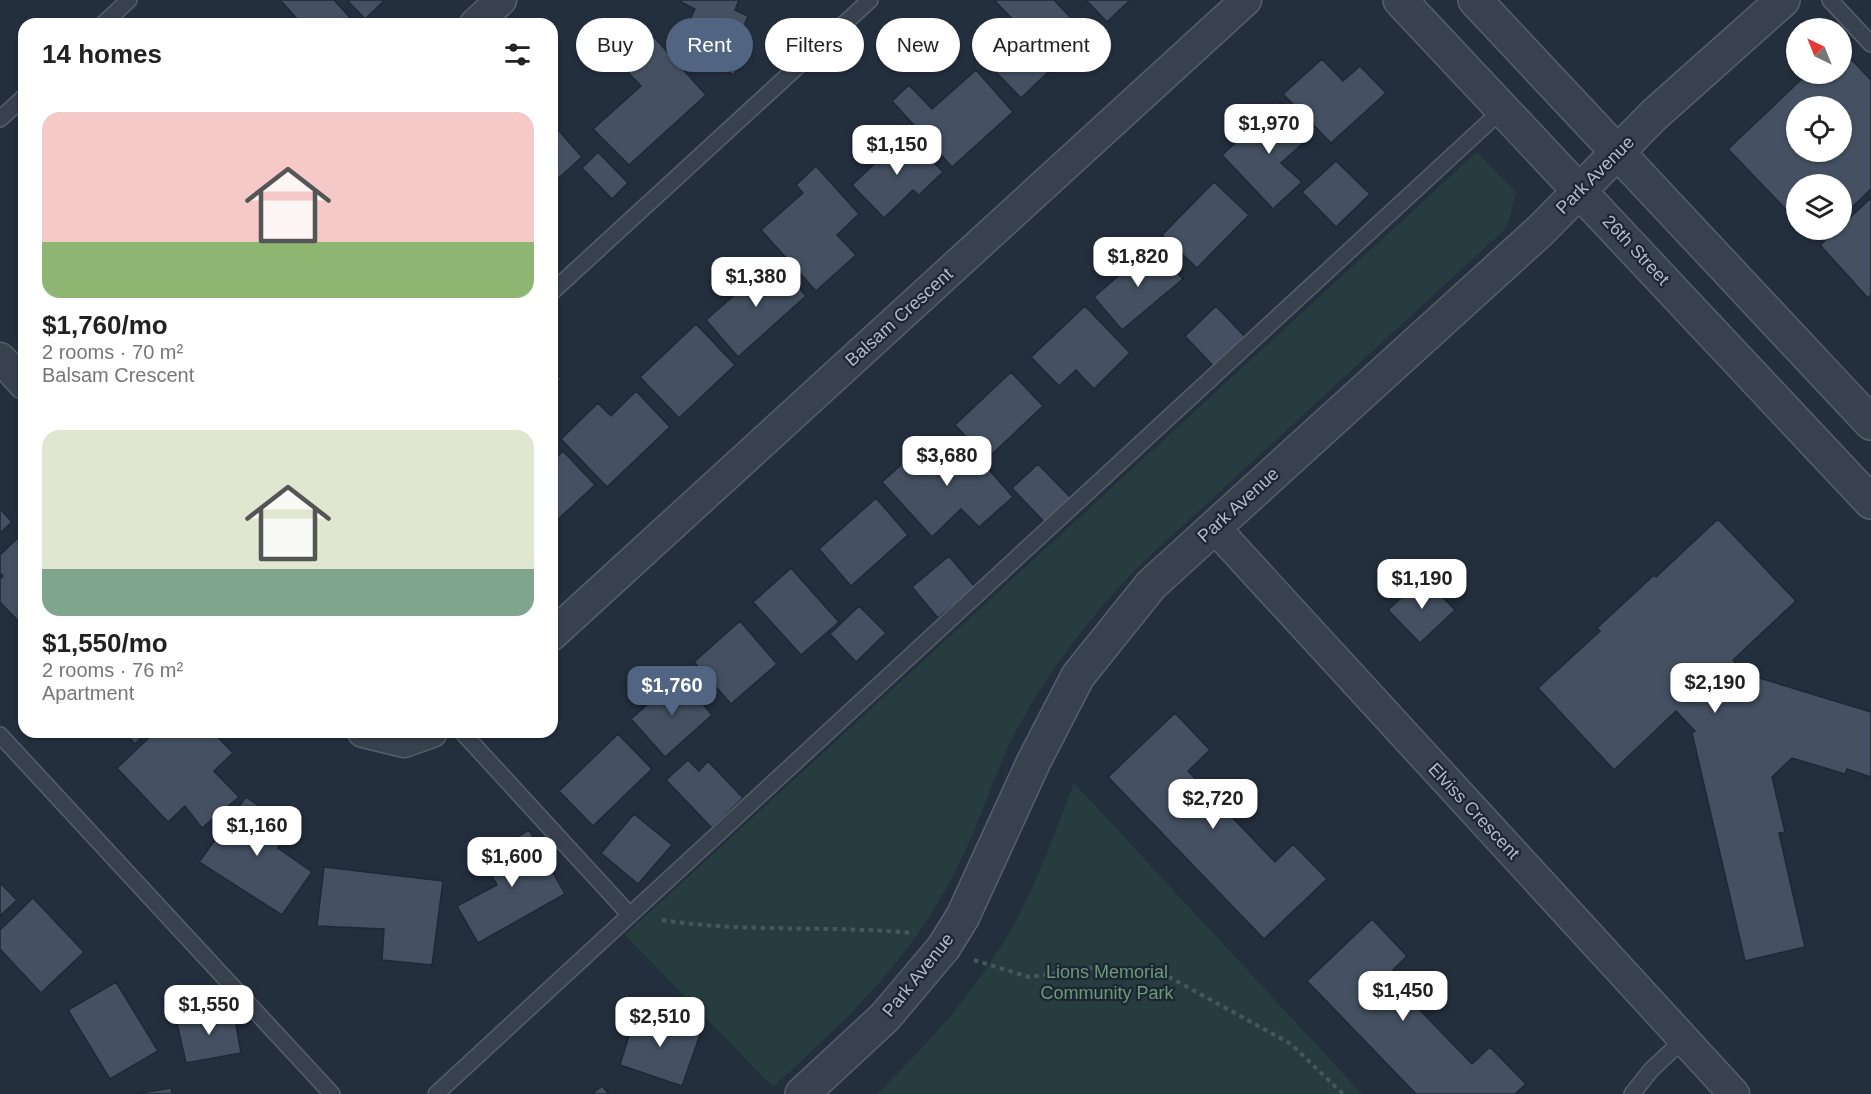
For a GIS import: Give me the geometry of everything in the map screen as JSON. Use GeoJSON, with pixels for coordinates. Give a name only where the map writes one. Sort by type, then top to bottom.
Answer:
{"type":"FeatureCollection","features":[{"type":"Feature","properties":{"kind":"street"},"geometry":{"type":"LineString","coordinates":[[482,18],[501,0]]}},
{"type":"Feature","properties":{"kind":"street","name":"Balsam Crescent"},"geometry":{"type":"LineString","coordinates":[[558,630],[1246,0]]}},
{"type":"Feature","properties":{"kind":"street","name":"26th Street"},"geometry":{"type":"LineString","coordinates":[[1400,0],[1871,502]]}},
{"type":"Feature","properties":{"kind":"street"},"geometry":{"type":"LineString","coordinates":[[1475,0],[1871,423]]}},
{"type":"Feature","properties":{"kind":"street","name":"Park Avenue"},"geometry":{"type":"LineString","coordinates":[[802,1094],[885,1017],[945,947],[963,915],[1034,761],[1078,676],[1151,585],[1540,230],[1654,115],[1783,0]]}},
{"type":"Feature","properties":{"kind":"street"},"geometry":{"type":"LineString","coordinates":[[0,358],[18,378]]}},
{"type":"Feature","properties":{"kind":"street","name":"Elviss Crescent"},"geometry":{"type":"LineString","coordinates":[[1214,527],[1734,1094]]}},
{"type":"Feature","properties":{"kind":"street"},"geometry":{"type":"LineString","coordinates":[[388,738],[404,742],[415,738]]}},
{"type":"Feature","properties":{"kind":"lane"},"geometry":{"type":"LineString","coordinates":[[110,18],[129,0]]}},
{"type":"Feature","properties":{"kind":"lane"},"geometry":{"type":"LineString","coordinates":[[558,286],[870,0]]}},
{"type":"Feature","properties":{"kind":"lane"},"geometry":{"type":"LineString","coordinates":[[1830,0],[1871,44]]}},
{"type":"Feature","properties":{"kind":"lane"},"geometry":{"type":"LineString","coordinates":[[0,119],[18,102]]}},
{"type":"Feature","properties":{"kind":"lane"},"geometry":{"type":"LineString","coordinates":[[436,1094],[1503,109]]}},
{"type":"Feature","properties":{"kind":"lane"},"geometry":{"type":"LineString","coordinates":[[0,735],[332,1094]]}},
{"type":"Feature","properties":{"kind":"lane"},"geometry":{"type":"LineString","coordinates":[[468,738],[630,915]]}},
{"type":"Feature","properties":{"kind":"lane"},"geometry":{"type":"LineString","coordinates":[[1632,1094],[1650,1071],[1684,1039]]}},
{"type":"Feature","properties":{"kind":"path"},"geometry":{"type":"LineString","coordinates":[[630,915],[680,923],[746,928],[876,930],[916,934],[982,964],[1029,977],[1091,968],[1171,978],[1291,1044],[1343,1094]]}},
{"type":"Feature","properties":{"kind":"green space"},"geometry":{"type":"Polygon","coordinates":[[[1477,152],[1516,192],[1509,220],[1503,231],[1142,563],[1105,603],[1055,667],[1026,713],[1005,753],[955,872],[916,936],[859,1004],[773,1087],[625,935],[1477,152]]]}},
{"type":"Feature","properties":{"kind":"green space","name":"Lions Memorial Community Park"},"geometry":{"type":"Polygon","coordinates":[[[1074,783],[1362,1094],[877,1094],[941,1027],[970,992],[996,954],[1030,892],[1074,783]]]}},
{"type":"Feature","properties":{"kind":"building"},"geometry":{"type":"Polygon","coordinates":[[[280,0],[334,0],[350,18],[296,18],[280,0]]]}},
{"type":"Feature","properties":{"kind":"building"},"geometry":{"type":"Polygon","coordinates":[[[347,0],[385,0],[366,18],[347,0]]]}},
{"type":"Feature","properties":{"kind":"building"},"geometry":{"type":"Polygon","coordinates":[[[682,0],[739,0],[735,10],[748,16],[747,18],[691,18],[695,9],[681,2],[682,0]]]}},
{"type":"Feature","properties":{"kind":"building"},"geometry":{"type":"Polygon","coordinates":[[[994,0],[1054,0],[1071,18],[1011,18],[994,0]]]}},
{"type":"Feature","properties":{"kind":"building"},"geometry":{"type":"Polygon","coordinates":[[[1086,0],[1130,0],[1111,18],[1103,18],[1086,0]]]}},
{"type":"Feature","properties":{"kind":"building"},"geometry":{"type":"Polygon","coordinates":[[[654,37],[666,50],[666,72],[685,72],[706,95],[629,165],[593,129],[641,86],[628,72],[654,72],[654,37]]]}},
{"type":"Feature","properties":{"kind":"building"},"geometry":{"type":"Polygon","coordinates":[[[1322,59],[1343,81],[1360,66],[1386,93],[1331,143],[1283,94],[1322,59]]]}},
{"type":"Feature","properties":{"kind":"building"},"geometry":{"type":"Polygon","coordinates":[[[1852,60],[1871,80],[1871,189],[1852,207],[1852,174],[1786,174],[1786,210],[1728,149],[1796,84],[1852,84],[1852,60]]]}},
{"type":"Feature","properties":{"kind":"building"},"geometry":{"type":"Polygon","coordinates":[[[974,72],[978,72],[1013,112],[952,167],[892,101],[909,85],[932,109],[974,72]]]}},
{"type":"Feature","properties":{"kind":"building"},"geometry":{"type":"Polygon","coordinates":[[[996,72],[1048,72],[1021,98],[996,72]]]}},
{"type":"Feature","properties":{"kind":"building"},"geometry":{"type":"Polygon","coordinates":[[[1281,102],[1312,135],[1281,163],[1302,182],[1273,209],[1222,155],[1281,102]]]}},
{"type":"Feature","properties":{"kind":"building"},"geometry":{"type":"Polygon","coordinates":[[[558,130],[582,157],[558,179],[558,130]]]}},
{"type":"Feature","properties":{"kind":"building"},"geometry":{"type":"Polygon","coordinates":[[[906,134],[943,172],[919,195],[913,190],[884,218],[852,185],[906,134]]]}},
{"type":"Feature","properties":{"kind":"building"},"geometry":{"type":"Polygon","coordinates":[[[598,152],[628,183],[612,199],[582,168],[598,152]]]}},
{"type":"Feature","properties":{"kind":"building"},"geometry":{"type":"Polygon","coordinates":[[[1336,161],[1370,194],[1336,227],[1302,192],[1336,161]]]}},
{"type":"Feature","properties":{"kind":"building"},"geometry":{"type":"Polygon","coordinates":[[[816,166],[859,214],[837,235],[856,255],[816,291],[761,230],[803,193],[796,185],[816,166]]]}},
{"type":"Feature","properties":{"kind":"building"},"geometry":{"type":"Polygon","coordinates":[[[1214,182],[1249,215],[1197,268],[1162,235],[1214,182]]]}},
{"type":"Feature","properties":{"kind":"building"},"geometry":{"type":"Polygon","coordinates":[[[1871,198],[1871,295],[1868,298],[1820,245],[1826,240],[1852,240],[1852,216],[1871,198]]]}},
{"type":"Feature","properties":{"kind":"building"},"geometry":{"type":"Polygon","coordinates":[[[1154,245],[1183,279],[1122,330],[1094,297],[1154,245]]]}},
{"type":"Feature","properties":{"kind":"building"},"geometry":{"type":"Polygon","coordinates":[[[775,259],[806,296],[738,357],[706,320],[775,259]]]}},
{"type":"Feature","properties":{"kind":"building"},"geometry":{"type":"Polygon","coordinates":[[[1085,306],[1130,353],[1094,389],[1076,370],[1059,386],[1031,357],[1085,306]]]}},
{"type":"Feature","properties":{"kind":"building"},"geometry":{"type":"Polygon","coordinates":[[[1216,306],[1246,338],[1215,368],[1185,336],[1216,306]]]}},
{"type":"Feature","properties":{"kind":"building"},"geometry":{"type":"Polygon","coordinates":[[[696,324],[735,365],[679,418],[640,377],[696,324]]]}},
{"type":"Feature","properties":{"kind":"building"},"geometry":{"type":"Polygon","coordinates":[[[1011,372],[1043,406],[987,459],[955,425],[1011,372]]]}},
{"type":"Feature","properties":{"kind":"building"},"geometry":{"type":"Polygon","coordinates":[[[636,391],[670,427],[607,487],[561,439],[598,403],[611,416],[636,391]]]}},
{"type":"Feature","properties":{"kind":"building"},"geometry":{"type":"Polygon","coordinates":[[[961,438],[1013,497],[979,527],[961,509],[932,537],[882,482],[922,446],[936,461],[961,438]]]}},
{"type":"Feature","properties":{"kind":"building"},"geometry":{"type":"Polygon","coordinates":[[[563,451],[595,485],[558,519],[558,456],[563,451]]]}},
{"type":"Feature","properties":{"kind":"building"},"geometry":{"type":"Polygon","coordinates":[[[1038,464],[1073,500],[1047,525],[1012,488],[1038,464]]]}},
{"type":"Feature","properties":{"kind":"building"},"geometry":{"type":"Polygon","coordinates":[[[876,498],[908,535],[851,586],[819,549],[876,498]]]}},
{"type":"Feature","properties":{"kind":"building"},"geometry":{"type":"Polygon","coordinates":[[[0,509],[12,522],[0,533],[0,509]]]}},
{"type":"Feature","properties":{"kind":"building"},"geometry":{"type":"Polygon","coordinates":[[[1718,519],[1796,601],[1733,660],[1750,678],[1753,676],[1871,712],[1871,777],[1847,769],[1845,774],[1792,758],[1772,777],[1785,832],[1779,833],[1805,947],[1745,961],[1692,733],[1695,731],[1676,711],[1614,770],[1538,688],[1600,631],[1597,628],[1718,519]]]}},
{"type":"Feature","properties":{"kind":"building"},"geometry":{"type":"Polygon","coordinates":[[[18,538],[18,621],[0,602],[0,579],[3,576],[0,573],[0,555],[18,538]]]}},
{"type":"Feature","properties":{"kind":"building"},"geometry":{"type":"Polygon","coordinates":[[[949,556],[975,587],[938,618],[912,587],[949,556]]]}},
{"type":"Feature","properties":{"kind":"building"},"geometry":{"type":"Polygon","coordinates":[[[791,568],[839,622],[801,655],[753,602],[791,568]]]}},
{"type":"Feature","properties":{"kind":"building"},"geometry":{"type":"Polygon","coordinates":[[[1423,577],[1455,610],[1420,643],[1388,610],[1423,577]]]}},
{"type":"Feature","properties":{"kind":"building"},"geometry":{"type":"Polygon","coordinates":[[[859,606],[886,633],[856,662],[830,634],[859,606]]]}},
{"type":"Feature","properties":{"kind":"building"},"geometry":{"type":"Polygon","coordinates":[[[740,621],[777,664],[731,704],[694,662],[740,621]]]}},
{"type":"Feature","properties":{"kind":"building"},"geometry":{"type":"Polygon","coordinates":[[[679,676],[712,715],[665,757],[631,719],[679,676]]]}},
{"type":"Feature","properties":{"kind":"building"},"geometry":{"type":"Polygon","coordinates":[[[1175,713],[1210,750],[1188,771],[1275,862],[1293,844],[1327,879],[1264,939],[1108,777],[1175,713]]]}},
{"type":"Feature","properties":{"kind":"building"},"geometry":{"type":"Polygon","coordinates":[[[618,734],[652,769],[593,826],[559,791],[618,734]]]}},
{"type":"Feature","properties":{"kind":"building"},"geometry":{"type":"Polygon","coordinates":[[[130,738],[141,738],[135,744],[130,738]]]}},
{"type":"Feature","properties":{"kind":"building"},"geometry":{"type":"Polygon","coordinates":[[[149,738],[219,738],[233,753],[214,771],[239,797],[202,828],[185,806],[168,822],[117,768],[149,738]]]}},
{"type":"Feature","properties":{"kind":"building"},"geometry":{"type":"Polygon","coordinates":[[[688,760],[699,771],[708,761],[743,798],[712,828],[666,780],[688,760]]]}},
{"type":"Feature","properties":{"kind":"building"},"geometry":{"type":"Polygon","coordinates":[[[246,797],[291,828],[278,848],[312,872],[282,915],[199,862],[246,797]]]}},
{"type":"Feature","properties":{"kind":"building"},"geometry":{"type":"Polygon","coordinates":[[[634,814],[672,845],[638,884],[601,853],[634,814]]]}},
{"type":"Feature","properties":{"kind":"building"},"geometry":{"type":"Polygon","coordinates":[[[529,830],[565,894],[478,943],[457,906],[497,885],[482,858],[529,830]]]}},
{"type":"Feature","properties":{"kind":"building"},"geometry":{"type":"Polygon","coordinates":[[[324,867],[443,881],[432,965],[382,960],[384,929],[317,926],[324,867]]]}},
{"type":"Feature","properties":{"kind":"building"},"geometry":{"type":"Polygon","coordinates":[[[0,883],[17,900],[0,916],[0,883]]]}},
{"type":"Feature","properties":{"kind":"building"},"geometry":{"type":"Polygon","coordinates":[[[33,898],[84,952],[41,993],[0,949],[0,930],[33,898]]]}},
{"type":"Feature","properties":{"kind":"building"},"geometry":{"type":"Polygon","coordinates":[[[1372,919],[1407,956],[1387,976],[1472,1064],[1490,1047],[1526,1084],[1515,1094],[1416,1094],[1307,981],[1372,919]]]}},
{"type":"Feature","properties":{"kind":"building"},"geometry":{"type":"Polygon","coordinates":[[[116,982],[158,1051],[110,1079],[68,1010],[116,982]]]}},
{"type":"Feature","properties":{"kind":"building"},"geometry":{"type":"Polygon","coordinates":[[[233,1008],[241,1053],[186,1063],[176,1019],[233,1008]]]}},
{"type":"Feature","properties":{"kind":"building"},"geometry":{"type":"Polygon","coordinates":[[[637,1009],[701,1032],[682,1086],[620,1065],[637,1009]]]}},
{"type":"Feature","properties":{"kind":"building"},"geometry":{"type":"Polygon","coordinates":[[[602,1086],[609,1094],[592,1094],[602,1086]]]}},
{"type":"Feature","properties":{"kind":"building"},"geometry":{"type":"Polygon","coordinates":[[[171,1088],[172,1094],[135,1094],[171,1088]]]}}]}
